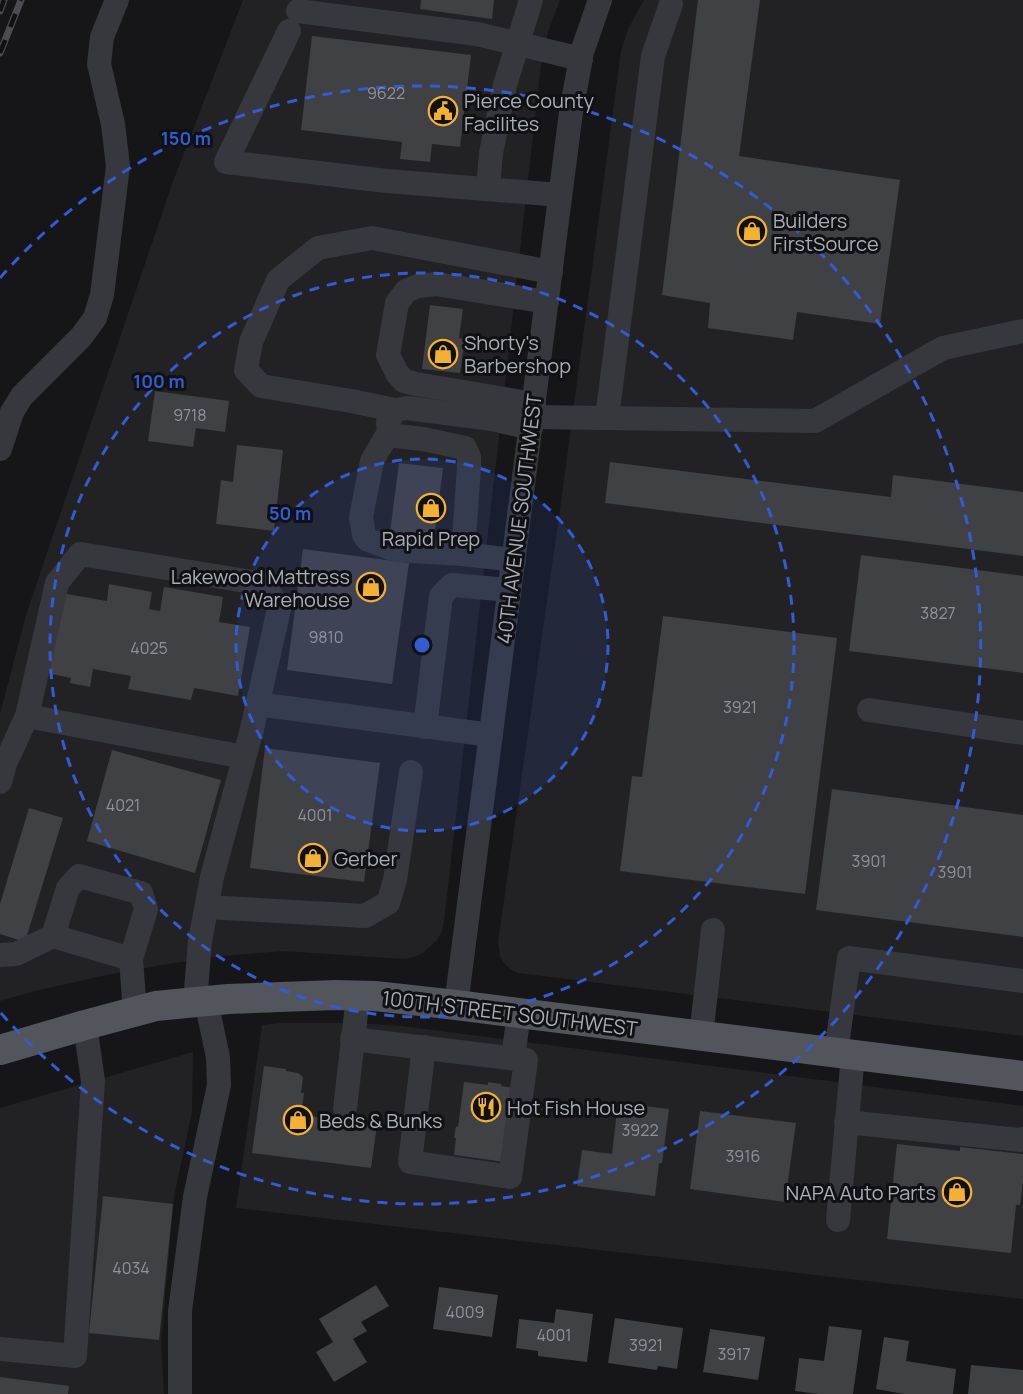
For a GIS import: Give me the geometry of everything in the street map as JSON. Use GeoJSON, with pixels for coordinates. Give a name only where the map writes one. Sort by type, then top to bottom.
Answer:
{"type":"FeatureCollection","features":[{"type":"Feature","properties":{"kind":"main road","name":"100TH STREET SOUTHWEST"},"geometry":{"type":"LineString","coordinates":[[0,1050],[156,1006],[228,999],[335,995],[375,996],[1023,1076]]}},
{"type":"Feature","properties":{"kind":"street"},"geometry":{"type":"LineString","coordinates":[[0,449],[12,412],[22,396],[81,337],[95,318],[102,296],[118,166],[113,124],[99,64],[102,37],[117,0]]}},
{"type":"Feature","properties":{"kind":"street"},"geometry":{"type":"LineString","coordinates":[[488,189],[491,153],[505,85],[531,0]]}},
{"type":"Feature","properties":{"kind":"street","name":"40TH AVENUE SOUTHWEST"},"geometry":{"type":"LineString","coordinates":[[456,1005],[571,112],[582,52],[600,0]]}},
{"type":"Feature","properties":{"kind":"street"},"geometry":{"type":"LineString","coordinates":[[607,418],[653,56],[671,4]]}},
{"type":"Feature","properties":{"kind":"street"},"geometry":{"type":"LineString","coordinates":[[560,195],[387,181],[226,162],[293,21],[343,8],[477,34],[581,59]]}},
{"type":"Feature","properties":{"kind":"street"},"geometry":{"type":"LineString","coordinates":[[392,421],[351,401],[261,386],[246,370],[251,342],[278,280],[318,248],[372,238],[551,272]]}},
{"type":"Feature","properties":{"kind":"street"},"geometry":{"type":"LineString","coordinates":[[532,416],[404,381],[397,374],[388,355],[397,303],[406,291],[418,286],[436,284],[547,302]]}},
{"type":"Feature","properties":{"kind":"street"},"geometry":{"type":"LineString","coordinates":[[514,560],[396,550],[368,540],[364,535],[361,518],[372,461],[392,421],[407,408],[474,417],[815,421],[943,348],[1023,331]]}},
{"type":"Feature","properties":{"kind":"street"},"geometry":{"type":"LineString","coordinates":[[392,421],[395,436],[465,448],[469,457],[469,467],[463,554]]}},
{"type":"Feature","properties":{"kind":"street"},"geometry":{"type":"LineString","coordinates":[[0,782],[5,764],[27,716],[57,583],[80,554],[264,584],[279,609],[244,757],[212,877],[200,941],[200,1002],[218,1057],[219,1085],[195,1197],[180,1311],[180,1394]]}},
{"type":"Feature","properties":{"kind":"street"},"geometry":{"type":"LineString","coordinates":[[425,727],[441,596],[452,585],[510,590]]}},
{"type":"Feature","properties":{"kind":"street"},"geometry":{"type":"LineString","coordinates":[[257,704],[491,735]]}},
{"type":"Feature","properties":{"kind":"street"},"geometry":{"type":"LineString","coordinates":[[869,711],[1023,733]]}},
{"type":"Feature","properties":{"kind":"street"},"geometry":{"type":"LineString","coordinates":[[27,716],[244,757]]}},
{"type":"Feature","properties":{"kind":"street"},"geometry":{"type":"LineString","coordinates":[[207,907],[364,916],[388,903],[394,880],[411,772]]}},
{"type":"Feature","properties":{"kind":"street"},"geometry":{"type":"LineString","coordinates":[[52,936],[68,888],[79,876],[141,893],[146,909],[131,958],[135,1012]]}},
{"type":"Feature","properties":{"kind":"street"},"geometry":{"type":"LineString","coordinates":[[701,1036],[713,930]]}},
{"type":"Feature","properties":{"kind":"street"},"geometry":{"type":"LineString","coordinates":[[0,955],[16,954],[52,936],[131,958]]}},
{"type":"Feature","properties":{"kind":"street"},"geometry":{"type":"LineString","coordinates":[[838,1220],[846,1122],[844,1054],[849,958],[1023,981]]}},
{"type":"Feature","properties":{"kind":"street"},"geometry":{"type":"LineString","coordinates":[[345,1109],[358,996]]}},
{"type":"Feature","properties":{"kind":"street"},"geometry":{"type":"LineString","coordinates":[[513,1058],[519,1013]]}},
{"type":"Feature","properties":{"kind":"street"},"geometry":{"type":"LineString","coordinates":[[0,1348],[75,1356],[93,1081],[85,1025]]}},
{"type":"Feature","properties":{"kind":"street"},"geometry":{"type":"LineString","coordinates":[[352,1039],[424,1047],[526,1060],[510,1176],[410,1162],[424,1047]]}},
{"type":"Feature","properties":{"kind":"street"},"geometry":{"type":"LineString","coordinates":[[846,1122],[1023,1139]]}},
{"type":"Feature","properties":{"kind":"shaded area"},"geometry":{"type":"Polygon","coordinates":[[[243,0],[560,0],[548,32],[541,65],[442,931],[437,940],[423,953],[404,959],[283,951],[222,956],[102,976],[0,1001],[0,714],[26,615],[172,184],[243,0]]]}},
{"type":"Feature","properties":{"kind":"shaded area"},"geometry":{"type":"Polygon","coordinates":[[[644,0],[1023,0],[1023,1036],[518,973],[510,969],[500,957],[498,942],[561,502],[621,51],[628,29],[644,0]]]}},
{"type":"Feature","properties":{"kind":"shaded area"},"geometry":{"type":"Polygon","coordinates":[[[357,1023],[402,1026],[1023,1106],[1023,1299],[236,1208],[262,1025],[357,1023]]]}},
{"type":"Feature","properties":{"kind":"shaded area"},"geometry":{"type":"Polygon","coordinates":[[[193,1052],[192,1112],[174,1197],[161,1341],[164,1394],[0,1394],[0,1108],[193,1052]]]}},
{"type":"Feature","properties":{"kind":"building"},"geometry":{"type":"Polygon","coordinates":[[[421,0],[494,0],[492,19],[420,9],[421,0]]]}},
{"type":"Feature","properties":{"kind":"building"},"geometry":{"type":"Polygon","coordinates":[[[698,0],[760,0],[739,156],[900,180],[880,324],[797,312],[793,340],[708,328],[710,303],[662,295],[698,0]]]}},
{"type":"Feature","properties":{"kind":"building"},"geometry":{"type":"Polygon","coordinates":[[[312,36],[471,55],[460,147],[432,144],[430,162],[400,159],[402,142],[301,130],[312,36]]]}},
{"type":"Feature","properties":{"kind":"building","name":"Shorty's Barbershop"},"geometry":{"type":"Polygon","coordinates":[[[430,305],[463,309],[459,338],[465,339],[460,373],[422,369],[430,305]]]}},
{"type":"Feature","properties":{"kind":"building"},"geometry":{"type":"Polygon","coordinates":[[[155,391],[229,401],[225,432],[196,428],[193,447],[148,441],[155,391]]]}},
{"type":"Feature","properties":{"kind":"building"},"geometry":{"type":"Polygon","coordinates":[[[237,445],[283,450],[274,531],[216,524],[221,480],[233,482],[237,445]]]}},
{"type":"Feature","properties":{"kind":"building"},"geometry":{"type":"Polygon","coordinates":[[[610,462],[891,497],[893,475],[1023,492],[1023,556],[605,503],[610,462]]]}},
{"type":"Feature","properties":{"kind":"building"},"geometry":{"type":"Polygon","coordinates":[[[399,463],[443,468],[433,546],[389,540],[399,463]]]}},
{"type":"Feature","properties":{"kind":"building"},"geometry":{"type":"Polygon","coordinates":[[[303,549],[409,563],[392,684],[287,670],[303,549]]]}},
{"type":"Feature","properties":{"kind":"building"},"geometry":{"type":"Polygon","coordinates":[[[861,555],[1023,576],[1023,673],[849,651],[861,555]]]}},
{"type":"Feature","properties":{"kind":"building"},"geometry":{"type":"Polygon","coordinates":[[[109,584],[152,592],[149,609],[160,611],[164,587],[223,597],[219,622],[250,627],[238,696],[194,688],[191,700],[128,689],[131,676],[93,669],[90,687],[70,683],[71,678],[46,673],[61,593],[107,601],[109,584]]]}},
{"type":"Feature","properties":{"kind":"building"},"geometry":{"type":"Polygon","coordinates":[[[663,616],[837,638],[805,894],[620,871],[632,776],[642,777],[663,616]]]}},
{"type":"Feature","properties":{"kind":"building"},"geometry":{"type":"Polygon","coordinates":[[[265,748],[380,763],[364,882],[250,868],[265,748]]]}},
{"type":"Feature","properties":{"kind":"building"},"geometry":{"type":"Polygon","coordinates":[[[112,750],[221,780],[195,873],[87,841],[112,750]]]}},
{"type":"Feature","properties":{"kind":"building"},"geometry":{"type":"Polygon","coordinates":[[[832,789],[1023,815],[1023,937],[816,910],[832,789]]]}},
{"type":"Feature","properties":{"kind":"building"},"geometry":{"type":"Polygon","coordinates":[[[29,808],[63,818],[25,942],[0,934],[0,904],[29,808]]]}},
{"type":"Feature","properties":{"kind":"building","name":"Beds & Bunks"},"geometry":{"type":"Polygon","coordinates":[[[264,1066],[286,1069],[286,1071],[302,1076],[301,1093],[304,1093],[301,1115],[377,1125],[371,1168],[252,1153],[264,1066]]]}},
{"type":"Feature","properties":{"kind":"building","name":"Hot Fish House"},"geometry":{"type":"Polygon","coordinates":[[[464,1082],[488,1085],[488,1082],[514,1088],[505,1162],[454,1155],[456,1138],[454,1138],[456,1126],[458,1127],[464,1082]]]}},
{"type":"Feature","properties":{"kind":"building"},"geometry":{"type":"Polygon","coordinates":[[[618,1103],[669,1109],[655,1196],[577,1186],[582,1150],[612,1154],[618,1103]]]}},
{"type":"Feature","properties":{"kind":"building"},"geometry":{"type":"Polygon","coordinates":[[[700,1111],[796,1123],[785,1202],[690,1189],[700,1111]]]}},
{"type":"Feature","properties":{"kind":"building","name":"NAPA Auto Parts"},"geometry":{"type":"Polygon","coordinates":[[[897,1144],[960,1151],[960,1147],[1023,1154],[1020,1205],[1016,1205],[1011,1253],[887,1239],[897,1144]]]}},
{"type":"Feature","properties":{"kind":"building"},"geometry":{"type":"Polygon","coordinates":[[[103,1196],[173,1204],[159,1340],[89,1333],[103,1196]]]}},
{"type":"Feature","properties":{"kind":"building"},"geometry":{"type":"Polygon","coordinates":[[[376,1285],[389,1306],[361,1322],[367,1331],[353,1339],[367,1362],[334,1382],[316,1352],[333,1342],[319,1319],[376,1285]]]}},
{"type":"Feature","properties":{"kind":"building"},"geometry":{"type":"Polygon","coordinates":[[[439,1287],[498,1295],[492,1337],[433,1329],[439,1287]]]}},
{"type":"Feature","properties":{"kind":"building"},"geometry":{"type":"Polygon","coordinates":[[[556,1309],[593,1314],[587,1362],[538,1356],[538,1351],[516,1348],[519,1319],[554,1323],[556,1309]]]}},
{"type":"Feature","properties":{"kind":"building"},"geometry":{"type":"Polygon","coordinates":[[[615,1318],[683,1328],[677,1369],[658,1366],[657,1370],[608,1363],[615,1318]]]}},
{"type":"Feature","properties":{"kind":"building"},"geometry":{"type":"Polygon","coordinates":[[[829,1326],[862,1330],[853,1394],[818,1394],[795,1391],[799,1358],[824,1361],[829,1326]]]}},
{"type":"Feature","properties":{"kind":"building"},"geometry":{"type":"Polygon","coordinates":[[[710,1329],[765,1337],[758,1380],[703,1372],[710,1329]]]}},
{"type":"Feature","properties":{"kind":"building"},"geometry":{"type":"Polygon","coordinates":[[[884,1337],[909,1341],[906,1361],[956,1369],[953,1394],[904,1394],[876,1389],[884,1337]]]}},
{"type":"Feature","properties":{"kind":"building"},"geometry":{"type":"Polygon","coordinates":[[[971,1365],[1023,1370],[1023,1394],[968,1394],[971,1365]]]}},
{"type":"Feature","properties":{"kind":"building"},"geometry":{"type":"Polygon","coordinates":[[[0,1377],[69,1386],[68,1394],[0,1394],[0,1377]]]}},
{"type":"Feature","properties":{"kind":"railway"},"geometry":{"type":"LineString","coordinates":[[0,11],[4,0]]}},
{"type":"Feature","properties":{"kind":"railway"},"geometry":{"type":"LineString","coordinates":[[0,53],[21,0]]}},
{"type":"Feature","properties":{"kind":"place","name":"Pierce County Facilites"},"geometry":{"type":"Point","coordinates":[443,111]}},
{"type":"Feature","properties":{"kind":"place","name":"Builders FirstSource"},"geometry":{"type":"Point","coordinates":[752,231]}},
{"type":"Feature","properties":{"kind":"place","name":"Shorty's Barbershop"},"geometry":{"type":"Point","coordinates":[443,354]}},
{"type":"Feature","properties":{"kind":"place","name":"Rapid Prep"},"geometry":{"type":"Point","coordinates":[431,508]}},
{"type":"Feature","properties":{"kind":"place","name":"Lakewood Mattress Warehouse"},"geometry":{"type":"Point","coordinates":[371,587]}},
{"type":"Feature","properties":{"kind":"place","name":"Gerber"},"geometry":{"type":"Point","coordinates":[313,858]}},
{"type":"Feature","properties":{"kind":"place","name":"Hot Fish House"},"geometry":{"type":"Point","coordinates":[486,1107]}},
{"type":"Feature","properties":{"kind":"place","name":"Beds & Bunks"},"geometry":{"type":"Point","coordinates":[298,1120]}},
{"type":"Feature","properties":{"kind":"place","name":"NAPA Auto Parts"},"geometry":{"type":"Point","coordinates":[957,1192]}}]}
